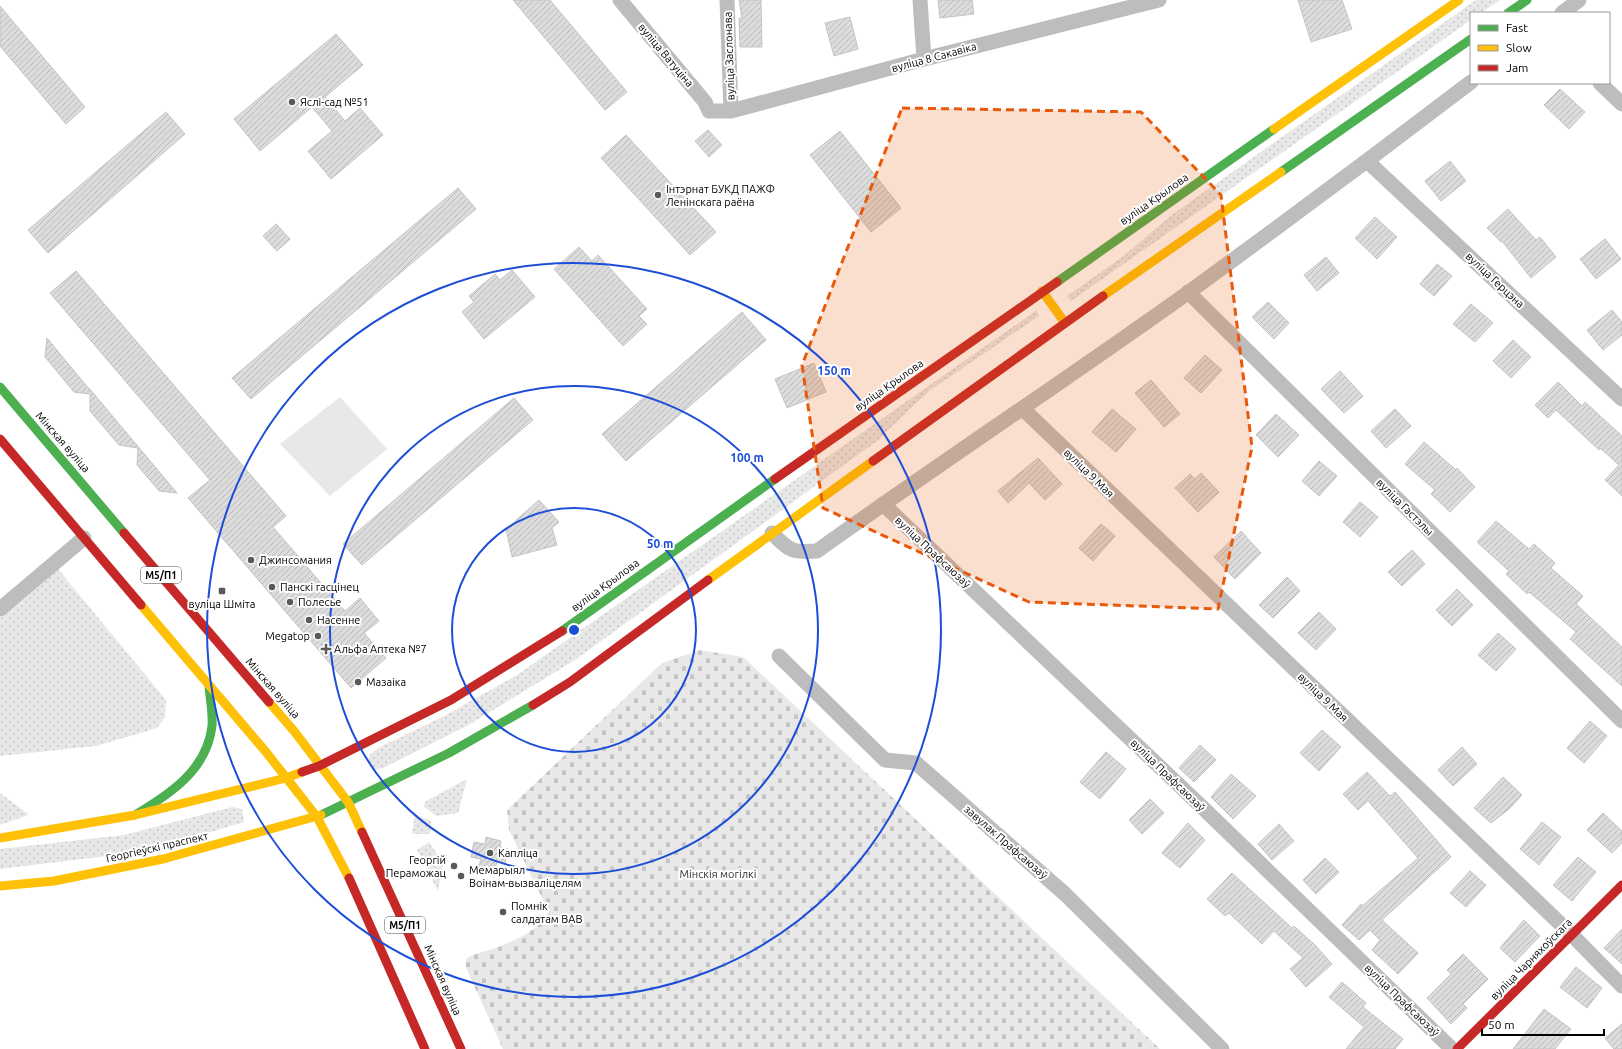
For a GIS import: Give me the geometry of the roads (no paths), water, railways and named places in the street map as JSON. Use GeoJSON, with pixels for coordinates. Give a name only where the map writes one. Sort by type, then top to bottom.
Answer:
{"type":"FeatureCollection","features":[{"type":"Feature","properties":{"kind":"main road","name":"вуліца Крылова"},"geometry":{"type":"LineString","coordinates":[[286,778],[319,766],[451,700],[559,633],[661,559],[1042,291],[1459,0]]}},
{"type":"Feature","properties":{"kind":"main road"},"geometry":{"type":"LineString","coordinates":[[1510,12],[1526,5]]}},
{"type":"Feature","properties":{"kind":"main road"},"geometry":{"type":"LineString","coordinates":[[348,802],[449,753],[570,682],[772,533],[1065,323],[1470,40]]}},
{"type":"Feature","properties":{"kind":"main road"},"geometry":{"type":"LineString","coordinates":[[1042,291],[1065,323]]}},
{"type":"Feature","properties":{"kind":"main road","name":"Мінская вуліца"},"geometry":{"type":"LineString","coordinates":[[0,387],[294,732],[348,802],[461,1049]]}},
{"type":"Feature","properties":{"kind":"main road","name":"М5/П1"},"geometry":{"type":"LineString","coordinates":[[0,439],[209,686],[317,817],[342,861],[425,1049]]}},
{"type":"Feature","properties":{"kind":"main road"},"geometry":{"type":"LineString","coordinates":[[135,816],[180,786],[200,761],[209,741],[212,725],[209,686]]}},
{"type":"Feature","properties":{"kind":"main road"},"geometry":{"type":"LineString","coordinates":[[0,838],[135,816],[286,778]]}},
{"type":"Feature","properties":{"kind":"main road","name":"Георгіеўскі праспект"},"geometry":{"type":"LineString","coordinates":[[0,886],[54,882],[163,859],[317,817],[348,802]]}},
{"type":"Feature","properties":{"kind":"main road","name":"вуліца Чарняхоўскага"},"geometry":{"type":"LineString","coordinates":[[1457,1049],[1622,885]]}},
{"type":"Feature","properties":{"kind":"street","name":"вуліца Ватуціна"},"geometry":{"type":"LineString","coordinates":[[620,0],[705,102],[709,111]]}},
{"type":"Feature","properties":{"kind":"street","name":"вуліца Заслонава"},"geometry":{"type":"LineString","coordinates":[[727,0],[731,111]]}},
{"type":"Feature","properties":{"kind":"street"},"geometry":{"type":"LineString","coordinates":[[920,0],[924,59]]}},
{"type":"Feature","properties":{"kind":"street","name":"вуліца 8 Сакавіка"},"geometry":{"type":"LineString","coordinates":[[709,111],[731,111],[924,59],[1159,0]]}},
{"type":"Feature","properties":{"kind":"street"},"geometry":{"type":"LineString","coordinates":[[1563,12],[1579,0]]}},
{"type":"Feature","properties":{"kind":"street"},"geometry":{"type":"LineString","coordinates":[[772,533],[789,550],[804,552],[817,550],[882,504],[1023,409],[1188,292],[1367,161],[1470,83]]}},
{"type":"Feature","properties":{"kind":"street"},"geometry":{"type":"LineString","coordinates":[[1601,84],[1622,104]]}},
{"type":"Feature","properties":{"kind":"street","name":"вуліца Герцэна"},"geometry":{"type":"LineString","coordinates":[[1367,161],[1622,399]]}},
{"type":"Feature","properties":{"kind":"street","name":"вуліца Гастэлы"},"geometry":{"type":"LineString","coordinates":[[1188,292],[1622,721]]}},
{"type":"Feature","properties":{"kind":"street","name":"вуліца 9 Мая"},"geometry":{"type":"LineString","coordinates":[[1023,409],[1572,935],[1622,986]]}},
{"type":"Feature","properties":{"kind":"street","name":"вуліца Прафсаюзаў"},"geometry":{"type":"LineString","coordinates":[[882,504],[1202,807],[1452,1049]]}},
{"type":"Feature","properties":{"kind":"street"},"geometry":{"type":"LineString","coordinates":[[0,609],[84,538]]}},
{"type":"Feature","properties":{"kind":"street","name":"завулак Прафсаюзаў"},"geometry":{"type":"LineString","coordinates":[[780,656],[885,760],[916,763],[1065,894],[1222,1049]]}},
{"type":"Feature","properties":{"kind":"place","name":"Яслі-сад №51"},"geometry":{"type":"Point","coordinates":[292,102]}},
{"type":"Feature","properties":{"kind":"place","name":"Інтэрнат БУКД ПАЖФ Ленінскага раёна"},"geometry":{"type":"Point","coordinates":[658,195]}},
{"type":"Feature","properties":{"kind":"place","name":"Джинсомания"},"geometry":{"type":"Point","coordinates":[251,560]}},
{"type":"Feature","properties":{"kind":"place","name":"Панскі гасцінец"},"geometry":{"type":"Point","coordinates":[272,587]}},
{"type":"Feature","properties":{"kind":"place","name":"вуліца Шміта"},"geometry":{"type":"Point","coordinates":[222,591]}},
{"type":"Feature","properties":{"kind":"place","name":"Полесье"},"geometry":{"type":"Point","coordinates":[290,602]}},
{"type":"Feature","properties":{"kind":"place","name":"Насенне"},"geometry":{"type":"Point","coordinates":[309,620]}},
{"type":"Feature","properties":{"kind":"place","name":"Megatop"},"geometry":{"type":"Point","coordinates":[318,636]}},
{"type":"Feature","properties":{"kind":"place","name":"Альфа Аптека №7"},"geometry":{"type":"Point","coordinates":[326,649]}},
{"type":"Feature","properties":{"kind":"place","name":"Мазаіка"},"geometry":{"type":"Point","coordinates":[358,682]}},
{"type":"Feature","properties":{"kind":"place","name":"Капліца"},"geometry":{"type":"Point","coordinates":[490,853]}},
{"type":"Feature","properties":{"kind":"place","name":"Георгій Пераможац"},"geometry":{"type":"Point","coordinates":[454,866]}},
{"type":"Feature","properties":{"kind":"place","name":"Мемарыял Воінам-вызваліцелям"},"geometry":{"type":"Point","coordinates":[461,876]}},
{"type":"Feature","properties":{"kind":"place","name":"Помнік салдатам ВАВ"},"geometry":{"type":"Point","coordinates":[503,912]}},
{"type":"Feature","properties":{"kind":"park label","name":"Мінскія могілкі"},"geometry":{"type":"Point","coordinates":[718,874]}}]}
